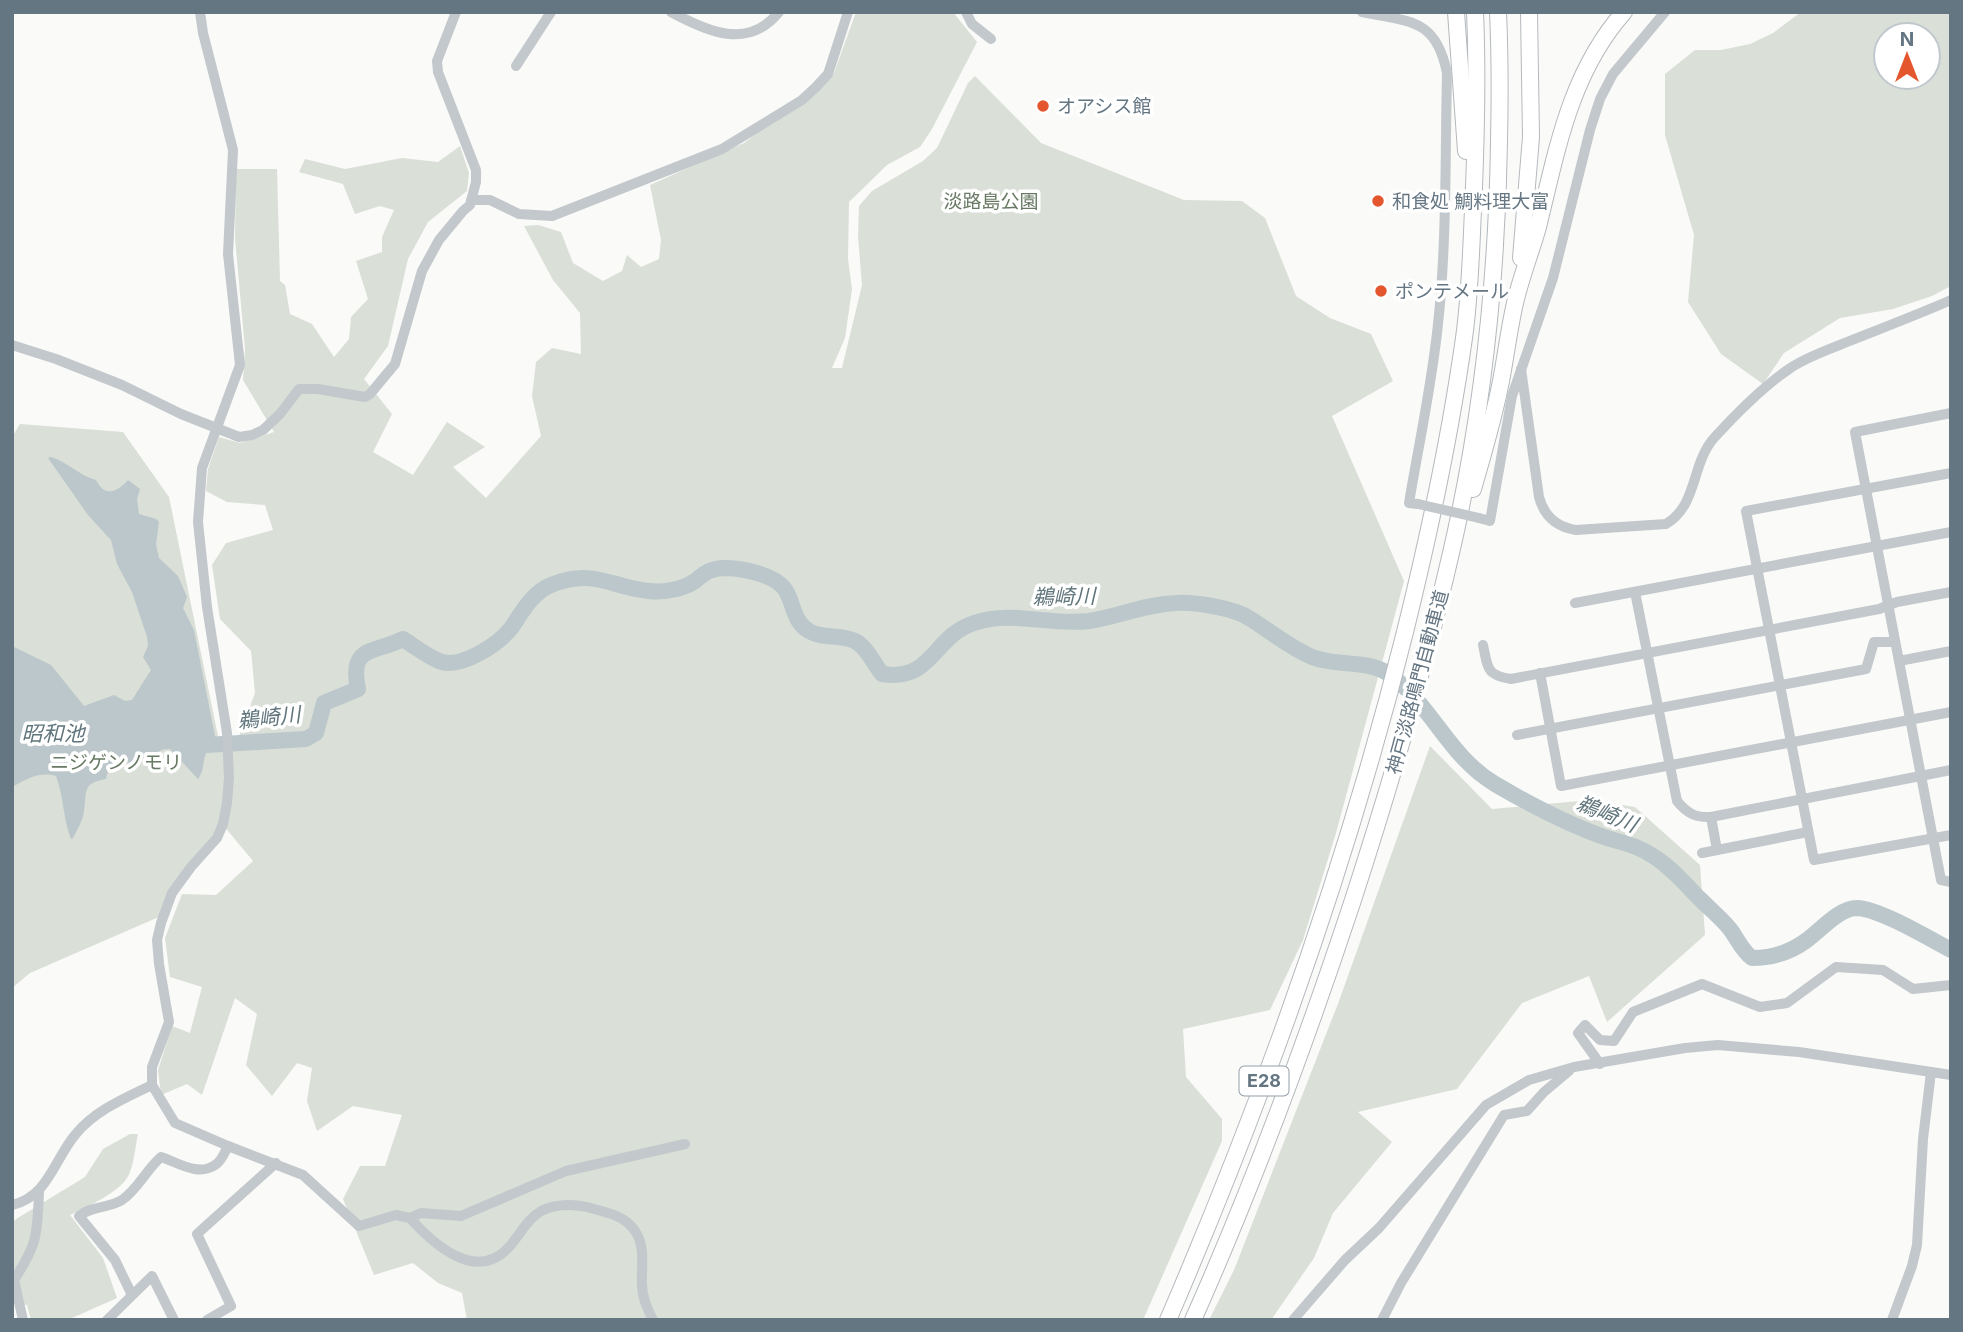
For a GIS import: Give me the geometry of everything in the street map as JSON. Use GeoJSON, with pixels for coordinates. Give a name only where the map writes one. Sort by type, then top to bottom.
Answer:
{"type":"FeatureCollection","features":[{"type":"Feature","properties":{"kind":"highway"},"geometry":{"type":"LineString","coordinates":[[1456,12],[1472,234]]}},
{"type":"Feature","properties":{"kind":"highway","name":"神戸淡路鳴門自動車道"},"geometry":{"type":"LineString","coordinates":[[1168,1320],[1266,1075],[1349,838],[1371,764],[1418,579],[1437,491],[1464,337],[1472,234],[1476,103],[1475,12]]}},
{"type":"Feature","properties":{"kind":"highway","name":"神戸淡路鳴門自動車道"},"geometry":{"type":"LineString","coordinates":[[1193,1320],[1223,1252],[1322,993],[1370,847],[1413,702],[1452,552],[1484,362],[1492,280],[1499,178],[1498,12]]}},
{"type":"Feature","properties":{"kind":"highway"},"geometry":{"type":"LineString","coordinates":[[1452,552],[1488,438],[1515,302],[1530,171],[1529,12]]}},
{"type":"Feature","properties":{"kind":"highway"},"geometry":{"type":"LineString","coordinates":[[1515,302],[1577,85],[1602,40],[1624,12]]}},
{"type":"Feature","properties":{"kind":"street"},"geometry":{"type":"LineString","coordinates":[[200,12],[233,150],[228,254],[240,365],[202,468],[198,522],[207,607],[227,733],[228,803],[217,838],[172,893],[160,923],[157,940],[159,964],[169,1022],[152,1068],[152,1085],[176,1123],[303,1175],[359,1226],[396,1215],[411,1219],[426,1235],[464,1260],[477,1263],[493,1260],[502,1254],[529,1221],[555,1206],[586,1207],[615,1215],[626,1221],[639,1240],[643,1265],[643,1297],[653,1320]]}},
{"type":"Feature","properties":{"kind":"street"},"geometry":{"type":"LineString","coordinates":[[12,345],[122,385],[215,429],[239,437],[263,430],[280,414],[299,389],[318,389],[365,397],[370,394],[395,364],[422,271],[439,240],[470,205],[476,182],[476,170],[438,72],[437,61],[456,12]]}},
{"type":"Feature","properties":{"kind":"street"},"geometry":{"type":"LineString","coordinates":[[516,66],[551,12]]}},
{"type":"Feature","properties":{"kind":"street"},"geometry":{"type":"LineString","coordinates":[[671,12],[698,27],[742,35],[763,28],[779,12]]}},
{"type":"Feature","properties":{"kind":"street"},"geometry":{"type":"LineString","coordinates":[[471,200],[490,200],[519,214],[552,216],[722,149],[802,100],[828,74],[848,12]]}},
{"type":"Feature","properties":{"kind":"street"},"geometry":{"type":"LineString","coordinates":[[966,12],[972,24],[991,39]]}},
{"type":"Feature","properties":{"kind":"street"},"geometry":{"type":"LineString","coordinates":[[1363,12],[1414,22],[1425,30],[1438,44],[1447,74],[1440,300],[1427,403],[1409,503],[1490,521],[1508,409],[1553,278],[1600,99],[1613,74],[1665,12]]}},
{"type":"Feature","properties":{"kind":"street"},"geometry":{"type":"LineString","coordinates":[[1521,369],[1539,497],[1548,516],[1565,528],[1576,530],[1667,524],[1683,510],[1691,495],[1700,461],[1713,439],[1789,368],[1951,300]]}},
{"type":"Feature","properties":{"kind":"street"},"geometry":{"type":"LineString","coordinates":[[1951,413],[1855,432],[1941,880],[1951,881]]}},
{"type":"Feature","properties":{"kind":"street"},"geometry":{"type":"LineString","coordinates":[[1951,473],[1746,511],[1814,860],[1951,835]]}},
{"type":"Feature","properties":{"kind":"street"},"geometry":{"type":"LineString","coordinates":[[1574,603],[1951,532]]}},
{"type":"Feature","properties":{"kind":"street"},"geometry":{"type":"LineString","coordinates":[[1635,592],[1677,801],[1695,816],[1711,817],[1951,770]]}},
{"type":"Feature","properties":{"kind":"street"},"geometry":{"type":"LineString","coordinates":[[1483,646],[1489,671],[1496,677],[1511,679],[1951,592]]}},
{"type":"Feature","properties":{"kind":"street"},"geometry":{"type":"LineString","coordinates":[[1517,735],[1866,669],[1874,642],[1895,642]]}},
{"type":"Feature","properties":{"kind":"street"},"geometry":{"type":"LineString","coordinates":[[1899,661],[1951,651]]}},
{"type":"Feature","properties":{"kind":"street"},"geometry":{"type":"LineString","coordinates":[[1540,673],[1561,786],[1951,712]]}},
{"type":"Feature","properties":{"kind":"street"},"geometry":{"type":"LineString","coordinates":[[1711,817],[1717,850]]}},
{"type":"Feature","properties":{"kind":"street"},"geometry":{"type":"LineString","coordinates":[[1702,853],[1808,832]]}},
{"type":"Feature","properties":{"kind":"street"},"geometry":{"type":"LineString","coordinates":[[1600,1064],[1578,1032],[1585,1025],[1600,1040],[1614,1041],[1633,1012],[1703,984],[1760,1007],[1787,1003],[1836,967],[1882,970],[1913,989],[1951,985]]}},
{"type":"Feature","properties":{"kind":"street"},"geometry":{"type":"LineString","coordinates":[[1293,1320],[1345,1260],[1379,1228],[1486,1105],[1529,1080],[1574,1067],[1718,1045],[1799,1052],[1951,1075]]}},
{"type":"Feature","properties":{"kind":"street"},"geometry":{"type":"LineString","coordinates":[[1382,1320],[1401,1283],[1504,1115],[1527,1111],[1544,1092],[1574,1067]]}},
{"type":"Feature","properties":{"kind":"street"},"geometry":{"type":"LineString","coordinates":[[1892,1320],[1917,1245],[1923,1139],[1931,1072]]}},
{"type":"Feature","properties":{"kind":"street"},"geometry":{"type":"LineString","coordinates":[[12,1205],[26,1202],[39,1192],[75,1133],[109,1106],[152,1085]]}},
{"type":"Feature","properties":{"kind":"street"},"geometry":{"type":"LineString","coordinates":[[411,1219],[421,1213],[461,1216],[566,1171],[685,1144]]}},
{"type":"Feature","properties":{"kind":"street"},"geometry":{"type":"LineString","coordinates":[[132,1295],[115,1260],[79,1216],[85,1211],[125,1198],[161,1157],[191,1168],[207,1168],[217,1165],[228,1146]]}},
{"type":"Feature","properties":{"kind":"street"},"geometry":{"type":"LineString","coordinates":[[207,1320],[231,1306],[197,1234],[276,1163]]}},
{"type":"Feature","properties":{"kind":"street"},"geometry":{"type":"LineString","coordinates":[[23,1320],[14,1280],[30,1255],[37,1237],[39,1192]]}},
{"type":"Feature","properties":{"kind":"street"},"geometry":{"type":"LineString","coordinates":[[107,1320],[152,1276],[174,1320]]}},
{"type":"Feature","properties":{"kind":"green space"},"geometry":{"type":"Polygon","coordinates":[[[856,12],[953,12],[977,42],[920,147],[887,165],[849,202],[848,259],[852,289],[845,338],[832,368],[842,368],[862,285],[858,237],[859,206],[872,191],[923,161],[937,148],[968,83],[975,76],[1041,143],[1184,200],[1242,201],[1265,218],[1296,296],[1330,318],[1371,334],[1393,381],[1332,416],[1404,581],[1336,833],[1303,940],[1270,1010],[1183,1029],[1186,1077],[1222,1119],[1222,1141],[1143,1320],[467,1320],[462,1293],[438,1283],[413,1263],[374,1275],[343,1199],[360,1166],[385,1166],[402,1115],[353,1106],[317,1131],[307,1101],[312,1068],[297,1063],[272,1096],[246,1065],[257,1014],[235,998],[202,1095],[187,1084],[161,1095],[158,1070],[172,1026],[190,1033],[202,987],[170,977],[165,938],[182,894],[216,895],[253,861],[223,825],[161,916],[30,973],[12,988],[12,437],[20,424],[123,432],[169,497],[220,746],[235,747],[255,693],[251,651],[220,619],[212,565],[226,543],[273,530],[265,505],[227,502],[206,491],[208,469],[219,437],[240,443],[274,432],[243,380],[245,349],[235,238],[236,169],[277,169],[280,281],[285,285],[290,314],[312,324],[334,357],[349,339],[351,317],[368,299],[356,261],[382,252],[382,237],[394,210],[380,206],[355,214],[343,184],[299,172],[305,159],[345,169],[402,158],[438,162],[460,146],[469,173],[467,191],[428,222],[408,259],[388,346],[364,379],[392,414],[373,452],[413,475],[447,422],[485,447],[453,467],[486,498],[541,436],[532,396],[536,362],[552,348],[581,354],[580,313],[553,280],[524,226],[538,225],[561,232],[573,263],[603,281],[622,271],[627,255],[641,267],[659,259],[661,240],[650,185],[744,143],[834,73],[856,12]]]}},
{"type":"Feature","properties":{"kind":"green space"},"geometry":{"type":"Polygon","coordinates":[[[1801,12],[1951,12],[1951,286],[1932,296],[1893,309],[1840,318],[1784,353],[1763,384],[1721,354],[1688,302],[1694,235],[1665,135],[1665,74],[1695,50],[1721,50],[1750,44],[1773,33],[1801,12]]]}},
{"type":"Feature","properties":{"kind":"green space"},"geometry":{"type":"Polygon","coordinates":[[[1430,746],[1492,809],[1591,800],[1635,807],[1700,865],[1705,935],[1607,1022],[1589,976],[1522,1003],[1457,1089],[1358,1112],[1392,1142],[1333,1213],[1314,1258],[1271,1320],[1209,1320],[1234,1270],[1339,1001],[1430,746]]]}},
{"type":"Feature","properties":{"kind":"green space"},"geometry":{"type":"Polygon","coordinates":[[[130,1134],[138,1134],[133,1163],[123,1184],[93,1204],[70,1215],[103,1258],[117,1298],[72,1318],[31,1320],[27,1305],[12,1302],[12,1223],[85,1177],[103,1149],[130,1134]]]}},
{"type":"Feature","properties":{"kind":"water","name":"昭和池"},"geometry":{"type":"Polygon","coordinates":[[[51,457],[96,480],[107,491],[120,488],[128,480],[140,489],[137,499],[139,514],[159,522],[156,545],[159,558],[178,576],[187,597],[183,608],[194,630],[215,736],[205,754],[198,779],[170,749],[112,767],[108,770],[106,779],[93,783],[87,789],[82,818],[71,839],[56,776],[39,775],[12,787],[12,646],[51,665],[84,706],[114,695],[125,701],[132,700],[151,670],[143,657],[148,646],[147,637],[132,592],[117,564],[111,540],[88,515],[48,458],[51,457]]]}},
{"type":"Feature","properties":{"kind":"waterway","name":"鵜崎川"},"geometry":{"type":"LineString","coordinates":[[206,745],[306,739],[316,733],[324,703],[358,689],[357,665],[366,653],[403,639],[439,661],[448,663],[468,659],[489,648],[506,634],[539,592],[551,585],[579,578],[661,591],[685,586],[708,572],[723,568],[758,573],[781,585],[789,596],[800,623],[809,631],[855,641],[867,651],[882,674],[899,675],[922,665],[960,630],[989,619],[1074,622],[1166,604],[1204,605],[1242,614],[1312,657],[1371,666],[1389,674],[1417,700],[1452,745],[1479,773],[1548,813],[1590,832],[1641,849],[1660,860],[1723,921],[1752,958],[1788,951],[1807,940],[1837,915],[1857,908],[1878,913],[1951,950]]}},
{"type":"Feature","properties":{"kind":"place","name":"オアシス館"},"geometry":{"type":"Point","coordinates":[1043,106]}},
{"type":"Feature","properties":{"kind":"place","name":"和食処 鯛料理大富"},"geometry":{"type":"Point","coordinates":[1378,201]}},
{"type":"Feature","properties":{"kind":"place","name":"ポンテメール"},"geometry":{"type":"Point","coordinates":[1381,291]}},
{"type":"Feature","properties":{"kind":"park label","name":"淡路島公園"},"geometry":{"type":"Point","coordinates":[991,201]}},
{"type":"Feature","properties":{"kind":"park label","name":"ニジゲンノモリ"},"geometry":{"type":"Point","coordinates":[116,762]}}]}
